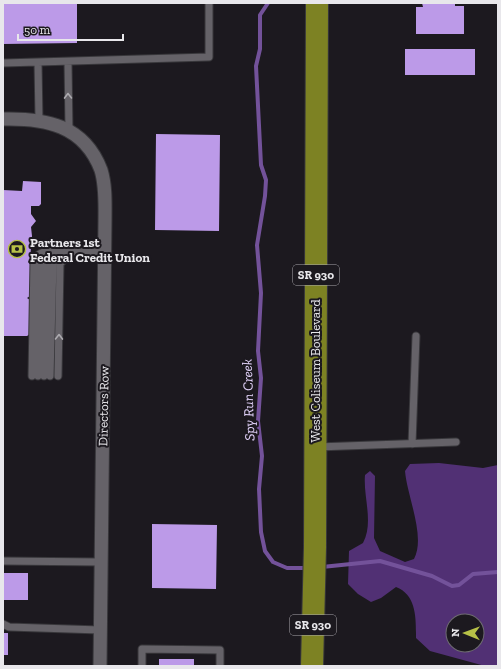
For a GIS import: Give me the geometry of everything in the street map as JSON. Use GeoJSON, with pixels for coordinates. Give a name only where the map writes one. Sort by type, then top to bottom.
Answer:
{"type":"FeatureCollection","features":[{"type":"Feature","properties":{"kind":"highway","name":"West Coliseum Boulevard"},"geometry":{"type":"LineString","coordinates":[[312,666],[315,547],[317,3]]}},
{"type":"Feature","properties":{"kind":"street"},"geometry":{"type":"LineString","coordinates":[[3,118],[39,120],[58,124],[69,130]]}},
{"type":"Feature","properties":{"kind":"street","name":"Directors Row"},"geometry":{"type":"LineString","coordinates":[[69,130],[90,150],[101,171],[104,192],[100,666]]}},
{"type":"Feature","properties":{"kind":"lane"},"geometry":{"type":"LineString","coordinates":[[3,63],[209,57],[209,3]]}},
{"type":"Feature","properties":{"kind":"lane"},"geometry":{"type":"LineString","coordinates":[[38,62],[39,120]]}},
{"type":"Feature","properties":{"kind":"lane"},"geometry":{"type":"LineString","coordinates":[[68,62],[69,130]]}},
{"type":"Feature","properties":{"kind":"lane"},"geometry":{"type":"LineString","coordinates":[[41,376],[34,260],[38,254],[53,252],[104,252]]}},
{"type":"Feature","properties":{"kind":"lane"},"geometry":{"type":"LineString","coordinates":[[41,376],[46,263],[53,252]]}},
{"type":"Feature","properties":{"kind":"lane"},"geometry":{"type":"LineString","coordinates":[[41,376],[53,263],[67,252]]}},
{"type":"Feature","properties":{"kind":"lane"},"geometry":{"type":"LineString","coordinates":[[58,376],[60,264],[67,252]]}},
{"type":"Feature","properties":{"kind":"lane"},"geometry":{"type":"LineString","coordinates":[[412,444],[416,336]]}},
{"type":"Feature","properties":{"kind":"lane"},"geometry":{"type":"LineString","coordinates":[[315,447],[456,442]]}},
{"type":"Feature","properties":{"kind":"lane"},"geometry":{"type":"LineString","coordinates":[[3,561],[101,562]]}},
{"type":"Feature","properties":{"kind":"lane"},"geometry":{"type":"LineString","coordinates":[[3,624],[9,627],[100,630]]}},
{"type":"Feature","properties":{"kind":"lane"},"geometry":{"type":"LineString","coordinates":[[142,666],[142,649],[150,649],[220,650],[220,666]]}},
{"type":"Feature","properties":{"kind":"shaded area"},"geometry":{"type":"Polygon","coordinates":[[[439,463],[483,468],[498,465],[498,666],[485,666],[430,651],[416,638],[416,623],[412,602],[403,591],[396,587],[381,598],[371,602],[358,594],[348,584],[349,551],[363,543],[368,527],[365,475],[370,471],[375,476],[374,538],[380,551],[405,562],[414,559],[417,550],[417,528],[405,471],[410,464],[439,463]]]}},
{"type":"Feature","properties":{"kind":"building"},"geometry":{"type":"Polygon","coordinates":[[[3,3],[77,3],[77,43],[3,44],[3,3]]]}},
{"type":"Feature","properties":{"kind":"building"},"geometry":{"type":"Polygon","coordinates":[[[422,3],[455,3],[455,6],[464,6],[464,34],[416,34],[416,7],[423,7],[422,3]]]}},
{"type":"Feature","properties":{"kind":"building"},"geometry":{"type":"Polygon","coordinates":[[[405,49],[475,49],[475,75],[405,75],[405,49]]]}},
{"type":"Feature","properties":{"kind":"building"},"geometry":{"type":"Polygon","coordinates":[[[156,134],[220,135],[219,231],[155,230],[156,134]]]}},
{"type":"Feature","properties":{"kind":"building","name":"Partners 1st Federal Credit Union"},"geometry":{"type":"Polygon","coordinates":[[[23,181],[41,182],[41,204],[39,206],[31,206],[31,214],[36,221],[31,227],[32,236],[30,259],[28,262],[30,264],[30,296],[27,298],[30,300],[30,334],[27,336],[3,336],[3,190],[22,191],[23,181]]]}},
{"type":"Feature","properties":{"kind":"building"},"geometry":{"type":"Polygon","coordinates":[[[152,524],[217,525],[216,589],[152,588],[152,524]]]}},
{"type":"Feature","properties":{"kind":"building"},"geometry":{"type":"Polygon","coordinates":[[[3,573],[28,573],[28,600],[3,600],[3,573]]]}},
{"type":"Feature","properties":{"kind":"building"},"geometry":{"type":"Polygon","coordinates":[[[3,633],[8,633],[8,655],[3,655],[3,633]]]}},
{"type":"Feature","properties":{"kind":"building"},"geometry":{"type":"Polygon","coordinates":[[[159,659],[194,659],[194,666],[159,666],[159,659]]]}},
{"type":"Feature","properties":{"kind":"waterway","name":"Spy Run Creek"},"geometry":{"type":"LineString","coordinates":[[268,3],[260,15],[260,49],[256,66],[261,165],[266,180],[265,196],[257,245],[261,293],[258,351],[261,378],[258,421],[262,456],[259,489],[261,532],[265,551],[273,562],[287,568],[307,568]]}},
{"type":"Feature","properties":{"kind":"waterway","name":"Spy Run Creek"},"geometry":{"type":"LineString","coordinates":[[322,567],[380,561],[432,576],[452,586],[459,585],[473,574],[498,572]]}},
{"type":"Feature","properties":{"kind":"place","name":"Partners 1st Federal Credit Union"},"geometry":{"type":"Point","coordinates":[17,249]}}]}
